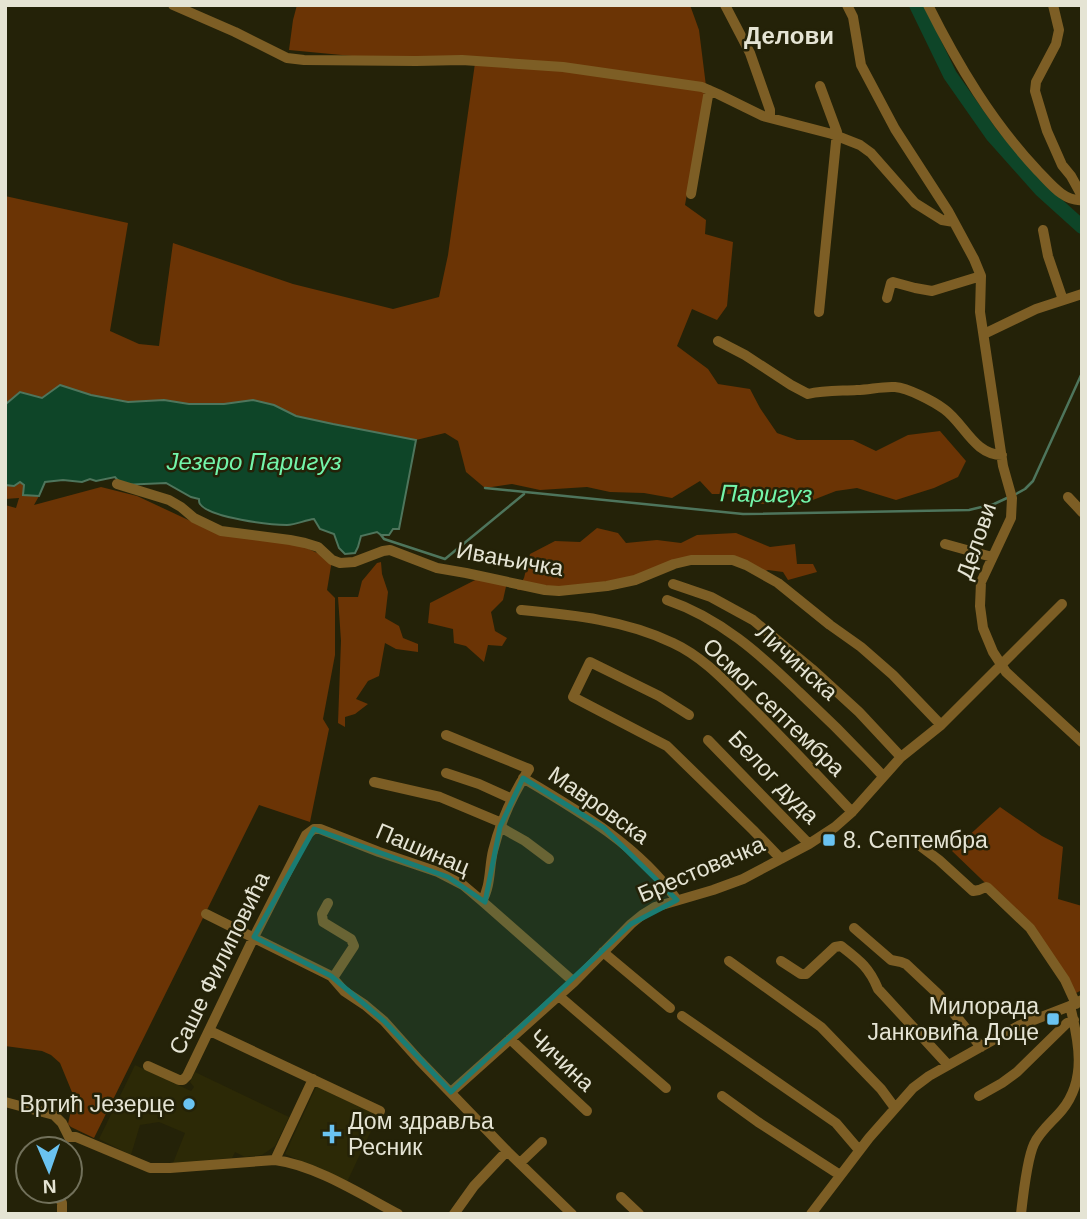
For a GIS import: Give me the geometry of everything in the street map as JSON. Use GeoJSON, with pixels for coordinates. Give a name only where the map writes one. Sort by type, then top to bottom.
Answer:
{"type":"FeatureCollection","features":[{"type":"Feature","properties":{"kind":"street"},"geometry":{"type":"LineString","coordinates":[[173,5],[287,58],[462,60],[563,67],[709,90],[755,113],[860,145],[871,153],[915,203],[943,220],[954,222]]}},
{"type":"Feature","properties":{"kind":"street"},"geometry":{"type":"LineString","coordinates":[[726,5],[750,53],[770,110],[770,118]]}},
{"type":"Feature","properties":{"kind":"street","name":"Делови"},"geometry":{"type":"LineString","coordinates":[[846,5],[853,18],[861,65],[895,129],[954,222],[981,276],[984,334],[1002,455],[1013,498],[1011,518],[981,582],[979,606],[983,628],[1001,666],[1082,742]]}},
{"type":"Feature","properties":{"kind":"street"},"geometry":{"type":"LineString","coordinates":[[928,5],[948,45],[999,125],[1034,167],[1061,194],[1072,200],[1081,194],[1062,165],[1047,131],[1035,91],[1036,82],[1056,44],[1059,30],[1053,5]]}},
{"type":"Feature","properties":{"kind":"street"},"geometry":{"type":"LineString","coordinates":[[819,312],[837,136],[820,86]]}},
{"type":"Feature","properties":{"kind":"street"},"geometry":{"type":"LineString","coordinates":[[691,194],[709,90]]}},
{"type":"Feature","properties":{"kind":"street"},"geometry":{"type":"LineString","coordinates":[[1043,230],[1048,256],[1063,300]]}},
{"type":"Feature","properties":{"kind":"street"},"geometry":{"type":"LineString","coordinates":[[887,298],[893,282],[932,291],[981,276]]}},
{"type":"Feature","properties":{"kind":"street"},"geometry":{"type":"LineString","coordinates":[[984,334],[1036,309],[1082,294]]}},
{"type":"Feature","properties":{"kind":"street"},"geometry":{"type":"LineString","coordinates":[[718,341],[808,394],[891,387],[907,390],[948,412],[979,446],[990,453],[1002,455]]}},
{"type":"Feature","properties":{"kind":"street","name":"Ивањичка"},"geometry":{"type":"LineString","coordinates":[[117,484],[169,500],[194,518],[222,531],[305,543],[318,547],[332,560],[340,563],[354,562],[390,550],[437,568],[545,590],[607,586],[635,580],[691,560],[733,560],[778,583],[861,647],[893,675],[941,725]]}},
{"type":"Feature","properties":{"kind":"street"},"geometry":{"type":"LineString","coordinates":[[1068,497],[1082,512]]}},
{"type":"Feature","properties":{"kind":"street"},"geometry":{"type":"LineString","coordinates":[[945,544],[992,557]]}},
{"type":"Feature","properties":{"kind":"street"},"geometry":{"type":"LineString","coordinates":[[673,584],[711,597],[752,620],[812,668],[859,712],[901,757]]}},
{"type":"Feature","properties":{"kind":"street","name":"Личинска"},"geometry":{"type":"LineString","coordinates":[[667,600],[698,612],[744,642],[834,724],[883,776]]}},
{"type":"Feature","properties":{"kind":"street","name":"Брестовачка"},"geometry":{"type":"LineString","coordinates":[[451,1092],[559,996],[642,915],[655,907],[743,879],[835,827],[901,757],[941,725],[1062,604]]}},
{"type":"Feature","properties":{"kind":"street","name":"Осмог септембра"},"geometry":{"type":"LineString","coordinates":[[522,610],[583,616],[639,630],[673,643],[703,661],[785,740],[852,812]]}},
{"type":"Feature","properties":{"kind":"street"},"geometry":{"type":"LineString","coordinates":[[689,715],[659,696],[590,662],[573,697],[667,746],[781,859]]}},
{"type":"Feature","properties":{"kind":"street","name":"Мавровска"},"geometry":{"type":"LineString","coordinates":[[446,735],[526,773],[604,828],[656,874],[677,900]]}},
{"type":"Feature","properties":{"kind":"street","name":"Белог дуда"},"geometry":{"type":"LineString","coordinates":[[708,740],[809,844]]}},
{"type":"Feature","properties":{"kind":"street"},"geometry":{"type":"LineString","coordinates":[[446,773],[512,799]]}},
{"type":"Feature","properties":{"kind":"street"},"geometry":{"type":"LineString","coordinates":[[482,901],[501,825],[526,773]]}},
{"type":"Feature","properties":{"kind":"street"},"geometry":{"type":"LineString","coordinates":[[374,782],[440,797],[501,825],[550,859]]}},
{"type":"Feature","properties":{"kind":"street","name":"Пашинац"},"geometry":{"type":"LineString","coordinates":[[309,831],[320,830],[438,872],[463,886],[574,982]]}},
{"type":"Feature","properties":{"kind":"street","name":"Саше Филиповића"},"geometry":{"type":"LineString","coordinates":[[148,1066],[176,1079],[183,1080],[187,1076],[309,831]]}},
{"type":"Feature","properties":{"kind":"street"},"geometry":{"type":"LineString","coordinates":[[919,845],[973,891],[988,888],[1030,928],[1065,980],[1076,1003],[1074,1020],[1080,1046],[1076,1087],[1065,1107],[1034,1144],[1021,1214]]}},
{"type":"Feature","properties":{"kind":"street"},"geometry":{"type":"LineString","coordinates":[[328,904],[322,914],[323,922],[351,939],[355,946],[333,978]]}},
{"type":"Feature","properties":{"kind":"street"},"geometry":{"type":"LineString","coordinates":[[206,914],[327,973],[344,991],[371,1009],[507,1151],[572,1214]]}},
{"type":"Feature","properties":{"kind":"street"},"geometry":{"type":"LineString","coordinates":[[854,928],[891,960],[906,964],[939,995],[981,1047]]}},
{"type":"Feature","properties":{"kind":"street"},"geometry":{"type":"LineString","coordinates":[[781,961],[804,974],[808,973],[835,947],[841,946],[864,965],[878,989],[948,1065]]}},
{"type":"Feature","properties":{"kind":"street"},"geometry":{"type":"LineString","coordinates":[[603,952],[670,1008]]}},
{"type":"Feature","properties":{"kind":"street"},"geometry":{"type":"LineString","coordinates":[[729,961],[821,1027],[881,1089],[895,1108]]}},
{"type":"Feature","properties":{"kind":"street"},"geometry":{"type":"LineString","coordinates":[[559,996],[666,1088]]}},
{"type":"Feature","properties":{"kind":"street"},"geometry":{"type":"LineString","coordinates":[[811,1214],[859,1150],[913,1088],[929,1076],[1018,1026],[1076,1003]]}},
{"type":"Feature","properties":{"kind":"street"},"geometry":{"type":"LineString","coordinates":[[682,1016],[836,1123],[859,1150]]}},
{"type":"Feature","properties":{"kind":"street"},"geometry":{"type":"LineString","coordinates":[[979,1096],[1017,1072],[1067,1023],[1074,1020]]}},
{"type":"Feature","properties":{"kind":"street"},"geometry":{"type":"LineString","coordinates":[[210,1031],[380,1111]]}},
{"type":"Feature","properties":{"kind":"street","name":"Чичина"},"geometry":{"type":"LineString","coordinates":[[510,1040],[587,1111]]}},
{"type":"Feature","properties":{"kind":"street"},"geometry":{"type":"LineString","coordinates":[[275,1160],[313,1079]]}},
{"type":"Feature","properties":{"kind":"street"},"geometry":{"type":"LineString","coordinates":[[722,1096],[769,1130],[840,1175]]}},
{"type":"Feature","properties":{"kind":"street"},"geometry":{"type":"LineString","coordinates":[[5,1102],[54,1115],[68,1135]]}},
{"type":"Feature","properties":{"kind":"street"},"geometry":{"type":"LineString","coordinates":[[84,1140],[150,1168],[275,1160],[290,1163],[304,1167],[398,1214]]}},
{"type":"Feature","properties":{"kind":"street"},"geometry":{"type":"LineString","coordinates":[[520,1163],[542,1142]]}},
{"type":"Feature","properties":{"kind":"street"},"geometry":{"type":"LineString","coordinates":[[454,1214],[474,1186],[507,1151]]}},
{"type":"Feature","properties":{"kind":"street"},"geometry":{"type":"LineString","coordinates":[[621,1197],[639,1214]]}},
{"type":"Feature","properties":{"kind":"highlighted area"},"geometry":{"type":"Polygon","coordinates":[[[523,778],[604,828],[677,900],[631,924],[451,1092],[384,1021],[331,976],[254,937],[314,829],[448,877],[485,902],[500,827],[523,778]]]}},
{"type":"Feature","properties":{"kind":"shaded area"},"geometry":{"type":"Polygon","coordinates":[[[297,5],[690,5],[699,30],[706,86],[685,205],[706,220],[705,234],[733,242],[727,306],[717,320],[692,309],[677,346],[708,369],[718,384],[750,389],[777,433],[797,440],[853,440],[876,451],[908,435],[940,431],[966,461],[958,477],[896,500],[857,488],[836,491],[800,505],[760,504],[740,494],[712,494],[700,481],[672,498],[587,487],[540,490],[512,484],[485,488],[466,472],[458,441],[445,433],[416,440],[296,416],[274,405],[253,400],[224,404],[189,404],[164,400],[128,402],[91,395],[60,385],[42,398],[20,392],[5,402],[5,196],[128,223],[110,331],[139,344],[159,346],[173,243],[293,284],[393,309],[439,297],[448,255],[476,56],[373,58],[289,50],[297,5]]]}},
{"type":"Feature","properties":{"kind":"shaded area"},"geometry":{"type":"Polygon","coordinates":[[[20,482],[24,485],[24,495],[39,496],[34,505],[101,487],[137,496],[212,531],[294,542],[332,560],[327,590],[335,598],[335,655],[323,719],[329,729],[310,822],[259,805],[94,1138],[68,1124],[74,1097],[60,1063],[42,1051],[5,1046],[5,505],[16,508],[19,498],[5,499],[5,485],[14,486],[20,482]]]}},
{"type":"Feature","properties":{"kind":"shaded area"},"geometry":{"type":"Polygon","coordinates":[[[597,528],[618,533],[626,543],[657,540],[681,543],[697,535],[736,533],[770,547],[795,544],[797,564],[813,564],[817,572],[788,580],[783,572],[768,570],[761,573],[746,565],[708,559],[634,580],[559,591],[517,590],[524,578],[530,554],[555,541],[580,542],[597,528]]]}},
{"type":"Feature","properties":{"kind":"shaded area"},"geometry":{"type":"Polygon","coordinates":[[[381,562],[388,592],[385,618],[399,626],[403,638],[418,644],[418,652],[396,649],[385,643],[379,676],[368,681],[356,699],[368,704],[355,714],[345,717],[345,727],[338,723],[341,641],[338,597],[358,597],[362,581],[377,563],[381,562]]]}},
{"type":"Feature","properties":{"kind":"shaded area"},"geometry":{"type":"Polygon","coordinates":[[[483,576],[507,582],[503,600],[491,612],[495,631],[507,638],[502,646],[488,645],[484,662],[466,646],[454,643],[453,629],[428,623],[430,603],[483,576]]]}},
{"type":"Feature","properties":{"kind":"shaded area"},"geometry":{"type":"Polygon","coordinates":[[[1000,807],[1063,847],[1058,899],[1082,906],[1082,990],[1074,994],[1029,925],[952,851],[1000,807]]]}},
{"type":"Feature","properties":{"kind":"shaded area","name":"Вртић Језерце"},"geometry":{"type":"Polygon","coordinates":[[[135,1065],[191,1091],[194,1087],[190,1082],[195,1072],[289,1117],[275,1146],[262,1155],[245,1157],[235,1152],[232,1158],[173,1163],[185,1133],[159,1122],[140,1125],[131,1155],[99,1139],[135,1065]]]}},
{"type":"Feature","properties":{"kind":"shaded area","name":"Дом здравља Ресник"},"geometry":{"type":"Polygon","coordinates":[[[317,1085],[379,1114],[347,1182],[285,1154],[317,1085]]]}},
{"type":"Feature","properties":{"kind":"water","name":"Језеро Паригуз"},"geometry":{"type":"Polygon","coordinates":[[[60,385],[91,395],[128,402],[164,400],[189,404],[224,404],[253,400],[274,405],[296,416],[416,440],[399,529],[393,529],[389,535],[377,532],[361,536],[355,553],[345,554],[339,548],[334,534],[320,529],[314,519],[287,525],[228,517],[206,509],[199,499],[166,483],[122,485],[115,477],[82,482],[63,480],[45,482],[39,496],[23,495],[24,485],[20,482],[14,486],[5,485],[5,402],[20,392],[42,398],[60,385]]]}},
{"type":"Feature","properties":{"kind":"waterway"},"geometry":{"type":"LineString","coordinates":[[916,5],[950,75],[992,135],[1041,190],[1082,227]]}},
{"type":"Feature","properties":{"kind":"waterway","name":"Паригуз"},"geometry":{"type":"LineString","coordinates":[[1016,494],[1033,481],[1082,373]]}},
{"type":"Feature","properties":{"kind":"waterway","name":"Паригуз"},"geometry":{"type":"LineString","coordinates":[[485,488],[743,514],[969,510],[1007,498]]}},
{"type":"Feature","properties":{"kind":"waterway","name":"Паригуз"},"geometry":{"type":"LineString","coordinates":[[381,535],[384,539],[445,559],[524,494]]}},
{"type":"Feature","properties":{"kind":"place","name":"8. Септембра"},"geometry":{"type":"Point","coordinates":[829,840]}},
{"type":"Feature","properties":{"kind":"place","name":"Милорада Јанковића Доце"},"geometry":{"type":"Point","coordinates":[1053,1019]}},
{"type":"Feature","properties":{"kind":"place","name":"Вртић Језерце"},"geometry":{"type":"Point","coordinates":[189,1104]}},
{"type":"Feature","properties":{"kind":"place","name":"Дом здравља Ресник"},"geometry":{"type":"Point","coordinates":[332,1134]}},
{"type":"Feature","properties":{"kind":"district","name":"Делови"},"geometry":{"type":"Point","coordinates":[789,36]}}]}
